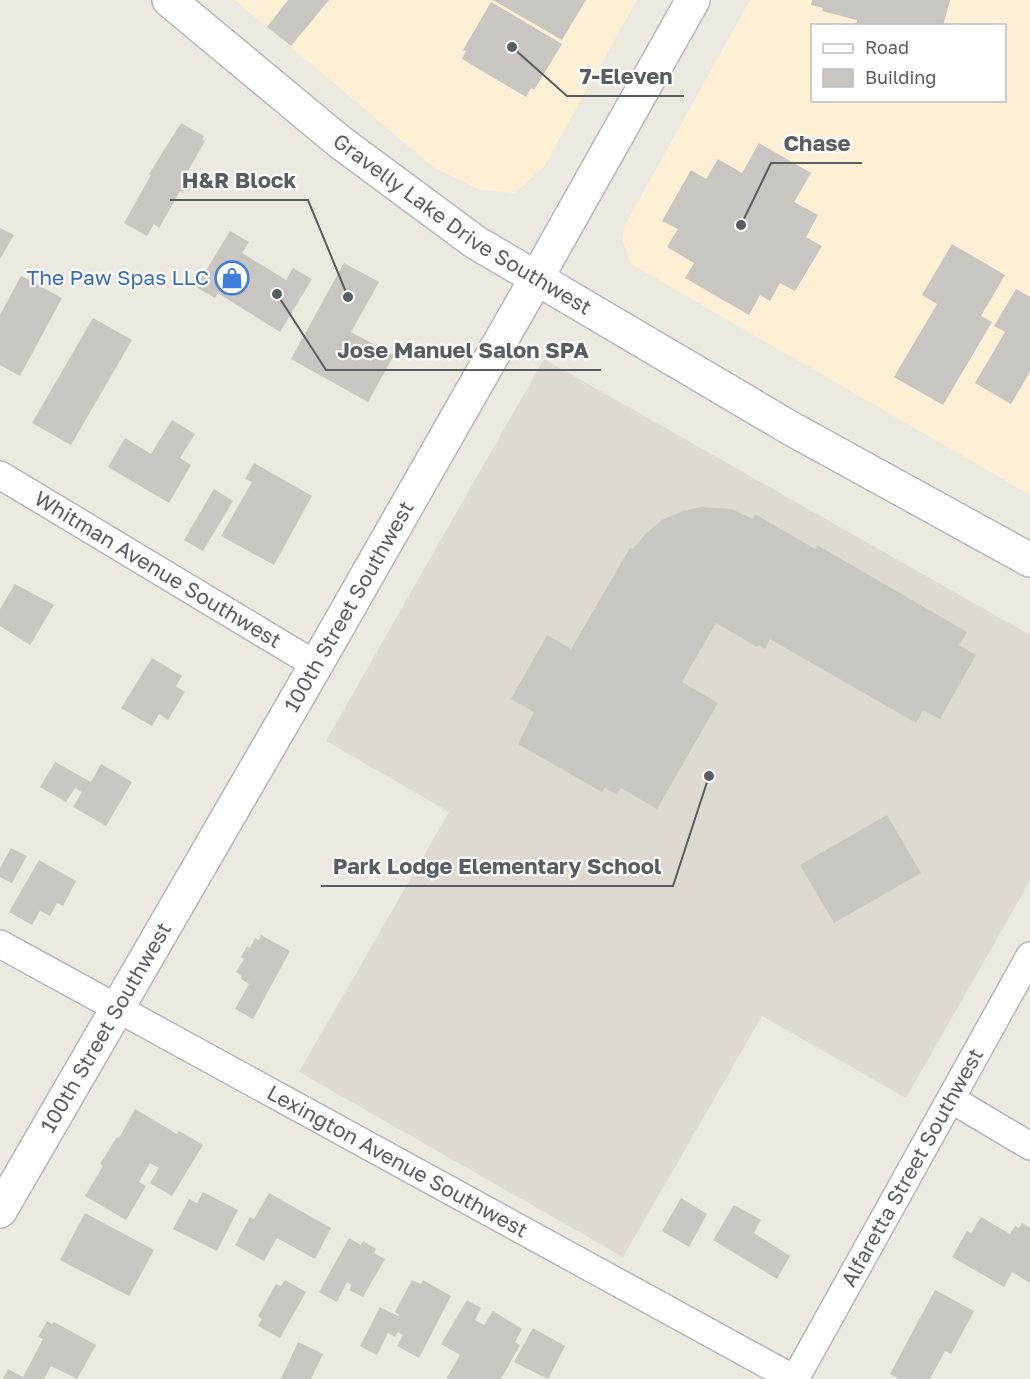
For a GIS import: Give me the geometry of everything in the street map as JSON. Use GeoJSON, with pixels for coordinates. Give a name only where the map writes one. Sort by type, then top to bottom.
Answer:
{"type":"FeatureCollection","features":[{"type":"Feature","properties":{"kind":"main road","name":"100th Street Southwest"},"geometry":{"type":"LineString","coordinates":[[0,1210],[316,665],[693,0]]}},
{"type":"Feature","properties":{"kind":"main road","name":"Gravelly Lake Drive Southwest"},"geometry":{"type":"LineString","coordinates":[[174,2],[292,104],[383,176],[475,242],[792,429],[1030,560]]}},
{"type":"Feature","properties":{"kind":"street","name":"Whitman Avenue Southwest"},"geometry":{"type":"LineString","coordinates":[[0,475],[316,665]]}},
{"type":"Feature","properties":{"kind":"street","name":"Lexington Avenue Southwest"},"geometry":{"type":"LineString","coordinates":[[0,944],[794,1379]]}},
{"type":"Feature","properties":{"kind":"street","name":"Alfaretta Street Southwest"},"geometry":{"type":"LineString","coordinates":[[794,1379],[1030,956]]}},
{"type":"Feature","properties":{"kind":"street"},"geometry":{"type":"LineString","coordinates":[[951,1099],[1030,1146]]}},
{"type":"Feature","properties":{"kind":"shaded area"},"geometry":{"type":"Polygon","coordinates":[[[235,0],[637,0],[543,168],[515,193],[480,190],[433,167],[235,0]]]}},
{"type":"Feature","properties":{"kind":"shaded area"},"geometry":{"type":"Polygon","coordinates":[[[750,0],[1030,0],[1030,495],[631,264],[622,238],[625,225],[750,0]]]}},
{"type":"Feature","properties":{"kind":"shaded area"},"geometry":{"type":"Polygon","coordinates":[[[544,359],[1030,635],[1030,881],[906,1098],[762,1016],[623,1257],[299,1072],[449,812],[326,741],[544,359]]]}},
{"type":"Feature","properties":{"kind":"building"},"geometry":{"type":"Polygon","coordinates":[[[288,0],[329,0],[291,46],[267,27],[288,0]]]}},
{"type":"Feature","properties":{"kind":"building"},"geometry":{"type":"Polygon","coordinates":[[[493,0],[586,0],[562,40],[493,0]]]}},
{"type":"Feature","properties":{"kind":"building"},"geometry":{"type":"Polygon","coordinates":[[[812,0],[950,0],[944,24],[856,24],[857,20],[822,11],[823,8],[811,5],[812,0]]]}},
{"type":"Feature","properties":{"kind":"building"},"geometry":{"type":"Polygon","coordinates":[[[491,2],[562,44],[534,90],[531,88],[526,97],[462,59],[466,51],[463,50],[491,2]]]}},
{"type":"Feature","properties":{"kind":"building"},"geometry":{"type":"Polygon","coordinates":[[[181,123],[204,136],[202,139],[205,141],[188,171],[196,180],[189,191],[184,190],[183,193],[180,191],[159,228],[154,224],[147,236],[124,223],[151,175],[149,174],[181,123]]]}},
{"type":"Feature","properties":{"kind":"building"},"geometry":{"type":"Polygon","coordinates":[[[759,143],[811,173],[794,202],[818,215],[806,237],[822,246],[795,291],[780,283],[770,301],[760,295],[749,315],[685,278],[694,263],[667,247],[678,229],[662,221],[691,170],[706,179],[718,159],[742,173],[759,143]]]}},
{"type":"Feature","properties":{"kind":"building"},"geometry":{"type":"Polygon","coordinates":[[[0,228],[14,235],[0,259],[0,228]]]}},
{"type":"Feature","properties":{"kind":"building"},"geometry":{"type":"Polygon","coordinates":[[[230,231],[249,242],[242,253],[286,280],[293,268],[312,279],[280,332],[218,293],[215,298],[196,287],[230,231]]]}},
{"type":"Feature","properties":{"kind":"building"},"geometry":{"type":"Polygon","coordinates":[[[952,244],[1005,275],[981,316],[992,322],[943,405],[894,377],[937,304],[922,295],[952,244]]]}},
{"type":"Feature","properties":{"kind":"building"},"geometry":{"type":"Polygon","coordinates":[[[344,263],[379,282],[351,332],[394,355],[368,402],[291,359],[344,263]]]}},
{"type":"Feature","properties":{"kind":"building"},"geometry":{"type":"Polygon","coordinates":[[[21,276],[62,298],[20,376],[0,365],[0,315],[21,276]]]}},
{"type":"Feature","properties":{"kind":"building"},"geometry":{"type":"Polygon","coordinates":[[[1016,289],[1030,297],[1030,372],[1011,404],[975,383],[1005,332],[994,326],[1016,289]]]}},
{"type":"Feature","properties":{"kind":"building"},"geometry":{"type":"Polygon","coordinates":[[[93,318],[132,340],[71,445],[32,423],[93,318]]]}},
{"type":"Feature","properties":{"kind":"building"},"geometry":{"type":"Polygon","coordinates":[[[172,420],[195,434],[180,458],[191,465],[169,503],[108,467],[125,438],[151,454],[172,420]]]}},
{"type":"Feature","properties":{"kind":"building"},"geometry":{"type":"Polygon","coordinates":[[[254,463],[312,496],[274,565],[221,536],[252,482],[245,479],[254,463]]]}},
{"type":"Feature","properties":{"kind":"building"},"geometry":{"type":"Polygon","coordinates":[[[214,489],[233,501],[203,551],[184,540],[214,489]]]}},
{"type":"Feature","properties":{"kind":"building"},"geometry":{"type":"Polygon","coordinates":[[[701,507],[731,509],[753,519],[755,514],[815,549],[817,545],[967,632],[959,645],[976,655],[940,719],[923,710],[916,723],[770,639],[765,649],[759,645],[757,647],[716,623],[682,682],[718,703],[657,809],[621,788],[617,795],[605,788],[602,792],[518,744],[534,712],[511,699],[547,635],[571,649],[630,548],[633,549],[645,534],[662,520],[683,511],[701,507]]]}},
{"type":"Feature","properties":{"kind":"building"},"geometry":{"type":"Polygon","coordinates":[[[15,584],[54,605],[30,645],[0,626],[0,609],[15,584]]]}},
{"type":"Feature","properties":{"kind":"building"},"geometry":{"type":"Polygon","coordinates":[[[152,658],[182,676],[176,686],[185,692],[168,720],[159,714],[152,726],[121,708],[152,658]]]}},
{"type":"Feature","properties":{"kind":"building"},"geometry":{"type":"Polygon","coordinates":[[[55,762],[91,782],[101,764],[132,782],[106,826],[73,807],[82,792],[75,788],[66,802],[40,787],[55,762]]]}},
{"type":"Feature","properties":{"kind":"building"},"geometry":{"type":"Polygon","coordinates":[[[887,815],[921,873],[834,923],[800,865],[887,815]]]}},
{"type":"Feature","properties":{"kind":"building"},"geometry":{"type":"Polygon","coordinates":[[[11,848],[27,856],[12,883],[0,877],[0,868],[11,848]]]}},
{"type":"Feature","properties":{"kind":"building"},"geometry":{"type":"Polygon","coordinates":[[[39,860],[76,881],[63,906],[57,903],[50,916],[40,911],[32,925],[9,912],[39,860]]]}},
{"type":"Feature","properties":{"kind":"building"},"geometry":{"type":"Polygon","coordinates":[[[261,935],[290,951],[253,1019],[235,1009],[249,984],[236,972],[244,959],[241,957],[247,946],[250,948],[255,938],[259,940],[261,935]]]}},
{"type":"Feature","properties":{"kind":"building"},"geometry":{"type":"Polygon","coordinates":[[[135,1109],[177,1134],[179,1131],[203,1145],[172,1196],[150,1183],[159,1168],[150,1163],[139,1182],[146,1186],[126,1220],[85,1196],[103,1166],[100,1164],[117,1137],[119,1138],[135,1109]]]}},
{"type":"Feature","properties":{"kind":"building"},"geometry":{"type":"Polygon","coordinates":[[[203,1192],[238,1210],[217,1251],[173,1229],[189,1199],[197,1203],[203,1192]]]}},
{"type":"Feature","properties":{"kind":"building"},"geometry":{"type":"Polygon","coordinates":[[[269,1193],[331,1228],[315,1259],[277,1238],[264,1261],[235,1245],[250,1217],[254,1219],[269,1193]]]}},
{"type":"Feature","properties":{"kind":"building"},"geometry":{"type":"Polygon","coordinates":[[[681,1198],[707,1214],[689,1247],[662,1231],[681,1198]]]}},
{"type":"Feature","properties":{"kind":"building"},"geometry":{"type":"Polygon","coordinates":[[[734,1205],[761,1220],[754,1233],[790,1256],[777,1279],[713,1240],[734,1205]]]}},
{"type":"Feature","properties":{"kind":"building"},"geometry":{"type":"Polygon","coordinates":[[[85,1213],[154,1250],[129,1296],[60,1260],[85,1213]]]}},
{"type":"Feature","properties":{"kind":"building"},"geometry":{"type":"Polygon","coordinates":[[[981,1217],[1010,1234],[1015,1226],[1019,1228],[1022,1223],[1030,1228],[1030,1283],[1012,1272],[1004,1287],[952,1257],[967,1231],[971,1233],[981,1217]]]}},
{"type":"Feature","properties":{"kind":"building"},"geometry":{"type":"Polygon","coordinates":[[[349,1238],[361,1245],[363,1241],[376,1249],[374,1253],[385,1259],[363,1297],[349,1290],[352,1285],[347,1282],[337,1302],[319,1292],[349,1238]]]}},
{"type":"Feature","properties":{"kind":"building"},"geometry":{"type":"Polygon","coordinates":[[[285,1280],[306,1292],[280,1338],[258,1326],[262,1319],[258,1316],[276,1284],[281,1286],[285,1280]]]}},
{"type":"Feature","properties":{"kind":"building"},"geometry":{"type":"Polygon","coordinates":[[[412,1280],[421,1284],[423,1280],[451,1296],[419,1358],[397,1346],[403,1335],[398,1332],[395,1337],[388,1333],[377,1355],[360,1346],[380,1307],[399,1315],[395,1312],[412,1280]]]}},
{"type":"Feature","properties":{"kind":"building"},"geometry":{"type":"Polygon","coordinates":[[[935,1290],[974,1311],[951,1354],[945,1351],[930,1379],[899,1379],[890,1374],[935,1290]]]}},
{"type":"Feature","properties":{"kind":"building"},"geometry":{"type":"Polygon","coordinates":[[[467,1300],[481,1308],[475,1320],[484,1325],[493,1311],[522,1329],[515,1342],[520,1345],[501,1379],[446,1379],[460,1355],[441,1344],[467,1300]]]}},
{"type":"Feature","properties":{"kind":"building"},"geometry":{"type":"Polygon","coordinates":[[[47,1321],[52,1324],[54,1322],[96,1345],[77,1379],[51,1366],[44,1379],[3,1379],[8,1369],[23,1377],[43,1339],[38,1337],[47,1321]]]}},
{"type":"Feature","properties":{"kind":"building"},"geometry":{"type":"Polygon","coordinates":[[[533,1328],[565,1346],[548,1379],[514,1362],[533,1328]]]}},
{"type":"Feature","properties":{"kind":"building"},"geometry":{"type":"Polygon","coordinates":[[[298,1342],[323,1354],[311,1379],[281,1379],[298,1342]]]}},
{"type":"Feature","properties":{"kind":"place","name":"7-Eleven"},"geometry":{"type":"Point","coordinates":[512,47]}},
{"type":"Feature","properties":{"kind":"place","name":"Chase"},"geometry":{"type":"Point","coordinates":[741,225]}},
{"type":"Feature","properties":{"kind":"place","name":"The Paw Spas LLC"},"geometry":{"type":"Point","coordinates":[232,278]}},
{"type":"Feature","properties":{"kind":"place","name":"Jose Manuel Salon SPA"},"geometry":{"type":"Point","coordinates":[277,294]}},
{"type":"Feature","properties":{"kind":"place","name":"H&R Block"},"geometry":{"type":"Point","coordinates":[348,297]}},
{"type":"Feature","properties":{"kind":"place","name":"Park Lodge Elementary School"},"geometry":{"type":"Point","coordinates":[709,776]}}]}
